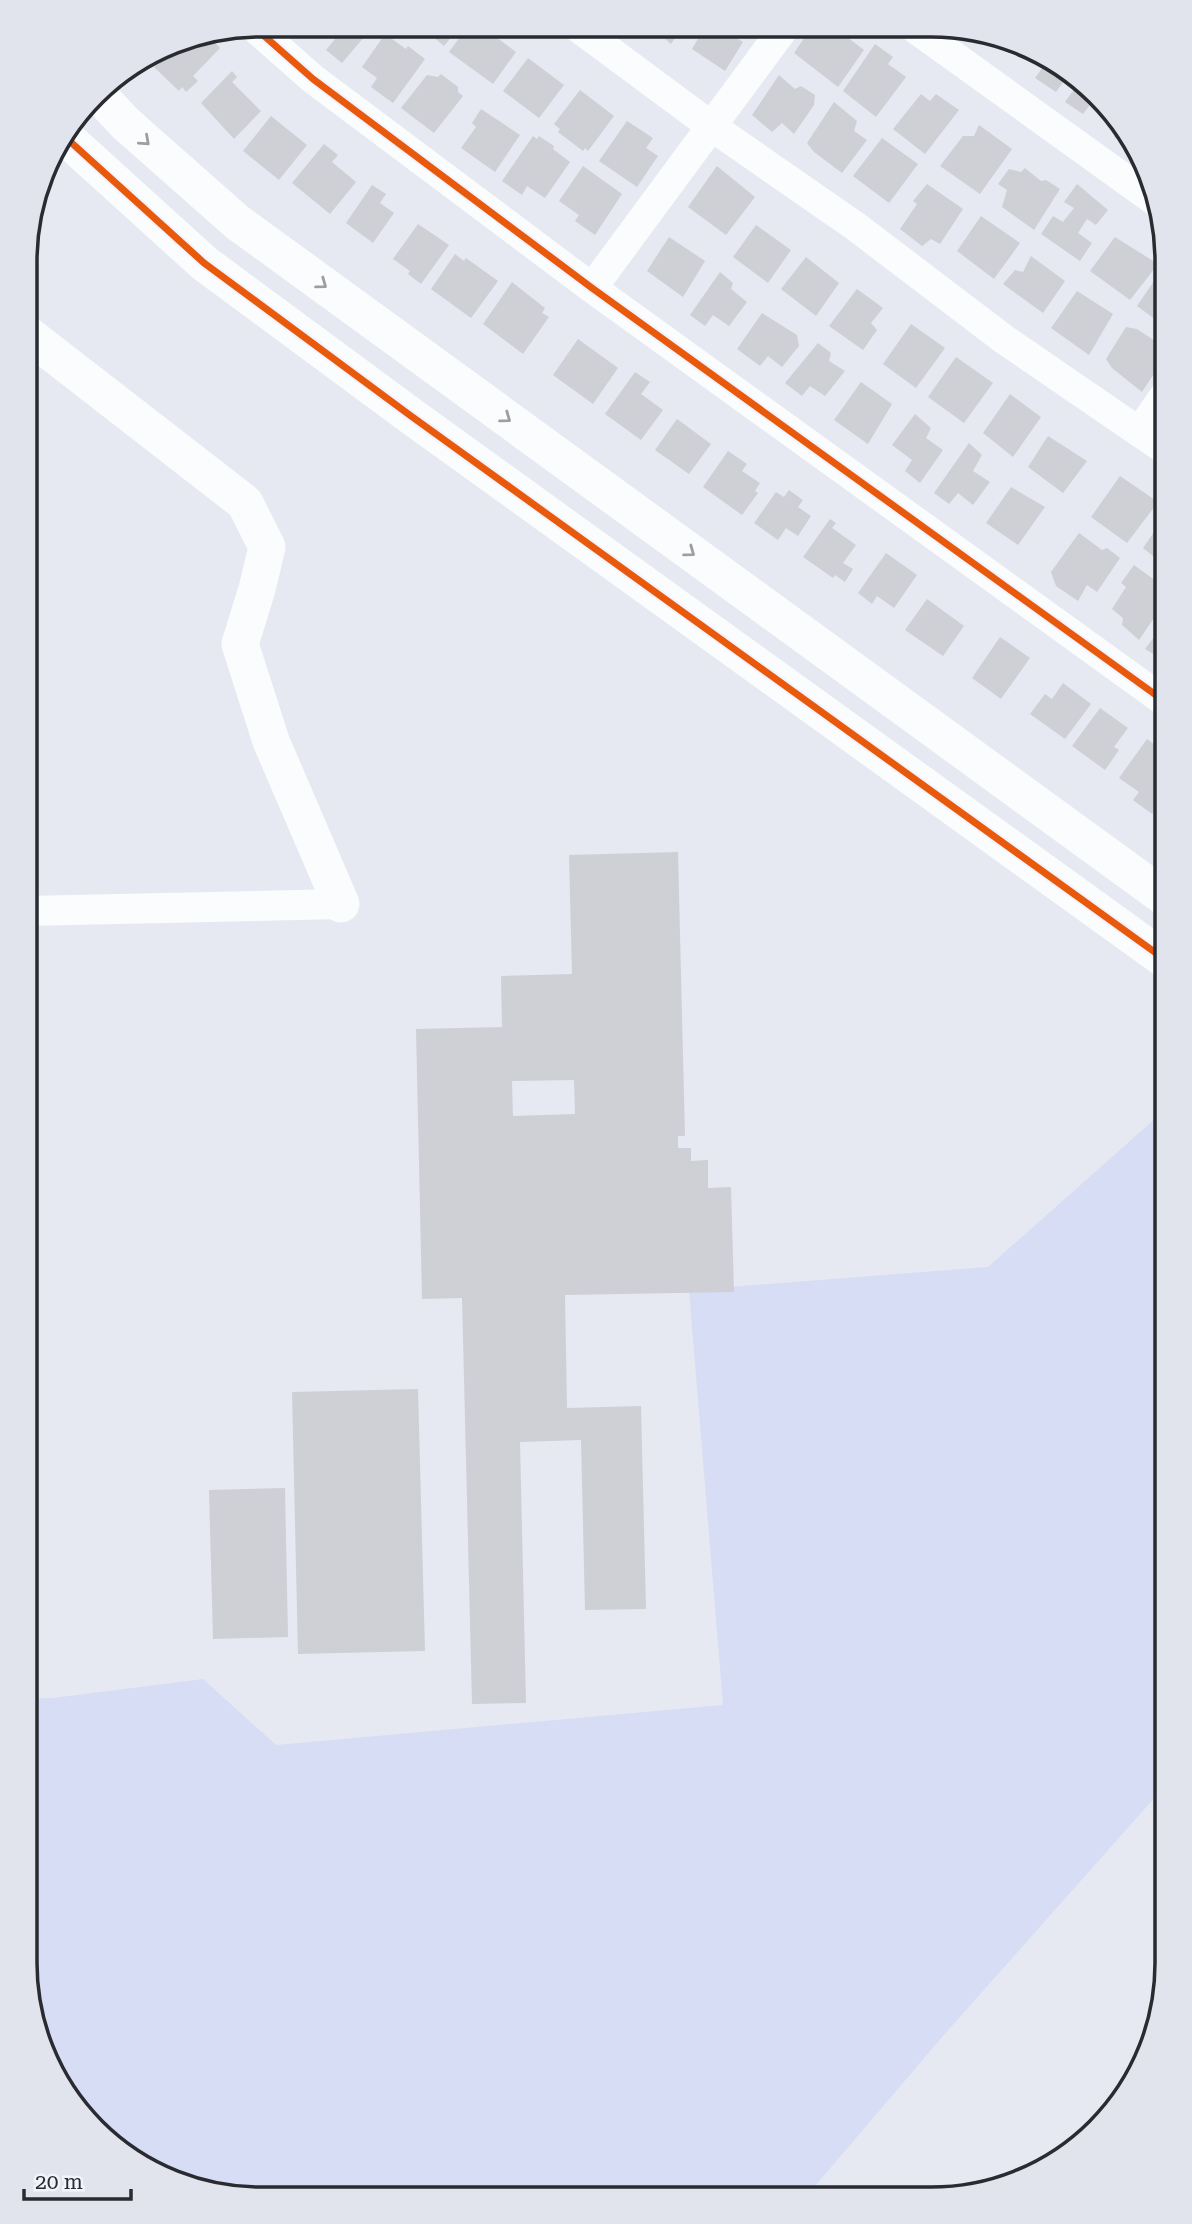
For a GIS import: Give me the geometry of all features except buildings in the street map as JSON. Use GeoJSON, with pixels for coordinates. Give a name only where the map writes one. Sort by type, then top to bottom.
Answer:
{"type":"FeatureCollection","features":[{"type":"Feature","properties":{"kind":"street"},"geometry":{"type":"LineString","coordinates":[[266,37],[323,86],[593,288],[1155,694]]}},
{"type":"Feature","properties":{"kind":"street"},"geometry":{"type":"LineString","coordinates":[[591,37],[711,126],[855,226],[1005,340],[1155,442]]}},
{"type":"Feature","properties":{"kind":"street"},"geometry":{"type":"LineString","coordinates":[[593,288],[777,37]]}},
{"type":"Feature","properties":{"kind":"street"},"geometry":{"type":"LineString","coordinates":[[927,37],[1145,193]]}},
{"type":"Feature","properties":{"kind":"street"},"geometry":{"type":"LineString","coordinates":[[104,101],[125,123],[237,222],[1155,891]]}},
{"type":"Feature","properties":{"kind":"street"},"geometry":{"type":"LineString","coordinates":[[71,142],[204,263],[422,424],[1155,952]]}},
{"type":"Feature","properties":{"kind":"street"},"geometry":{"type":"LineString","coordinates":[[37,341],[245,503],[267,547],[240,644],[271,741],[341,904],[37,911]]}},
{"type":"Feature","properties":{"kind":"street"},"geometry":{"type":"LineString","coordinates":[[1140,431],[1155,409]]}},
{"type":"Feature","properties":{"kind":"shaded area"},"geometry":{"type":"Polygon","coordinates":[[[1155,1119],[1155,1797],[943,2036],[814,2187],[231,2185],[203,2180],[149,2157],[113,2132],[92,2111],[74,2088],[60,2062],[49,2035],[39,1993],[37,1699],[203,1679],[276,1745],[723,1705],[689,1290],[988,1267],[1155,1119]]]}},
{"type":"Feature","properties":{"kind":"cycle path"},"geometry":{"type":"LineString","coordinates":[[265,37],[313,79],[592,288],[1155,694]]}},
{"type":"Feature","properties":{"kind":"cycle path"},"geometry":{"type":"LineString","coordinates":[[71,142],[204,263],[411,416],[1155,952]]}}]}
